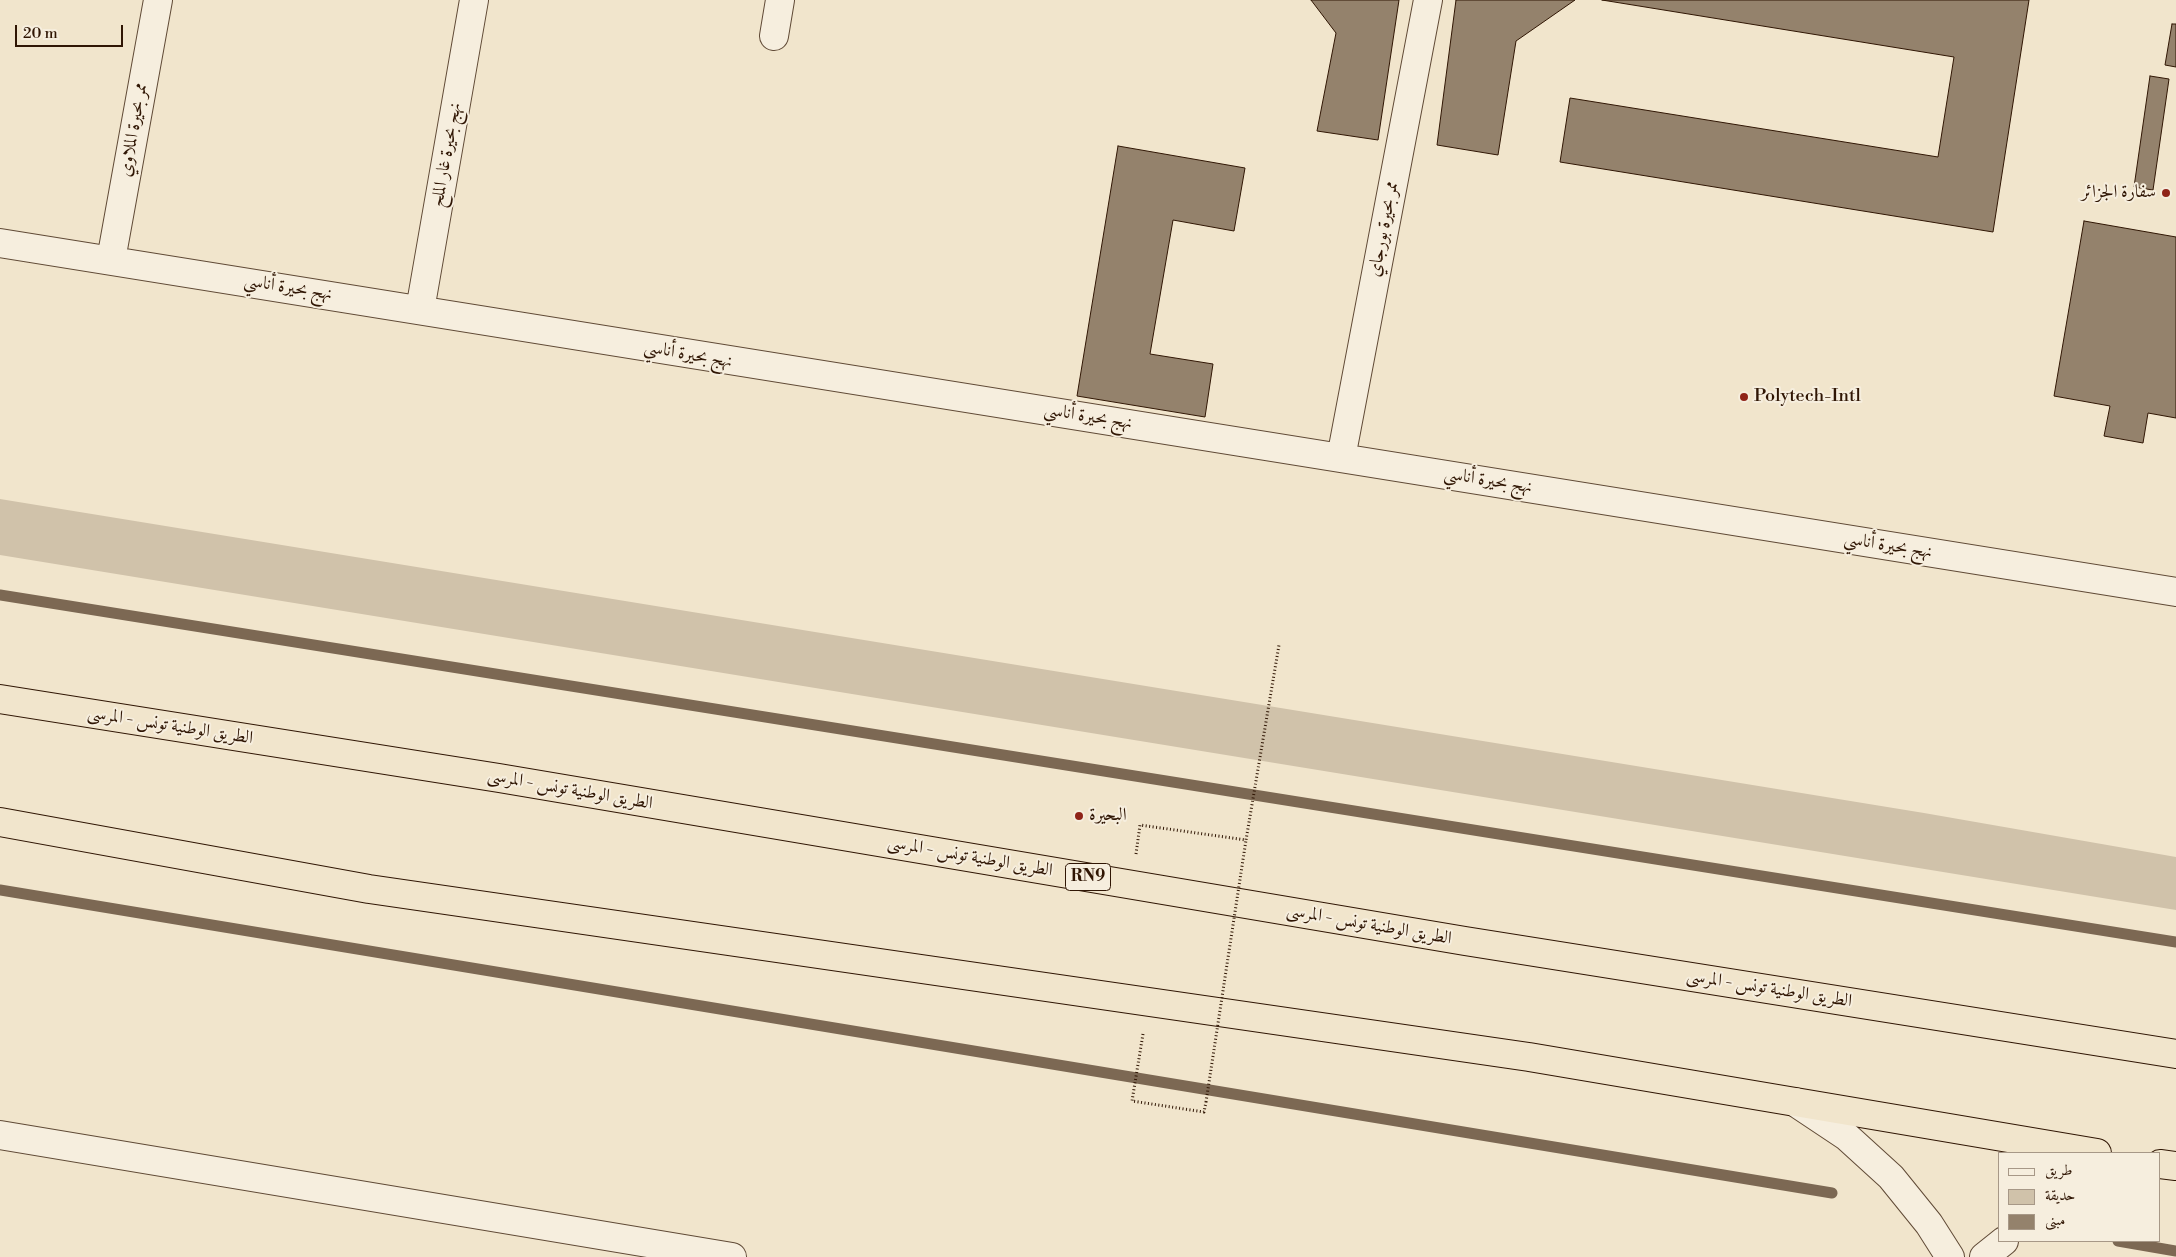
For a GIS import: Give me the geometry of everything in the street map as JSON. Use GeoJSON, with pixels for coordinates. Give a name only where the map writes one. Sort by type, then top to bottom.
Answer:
{"type":"FeatureCollection","features":[{"type":"Feature","properties":{"kind":"highway","name":"الطريق الوطنية تونس - المرسى"},"geometry":{"type":"LineString","coordinates":[[0,699],[499,778],[1465,941],[2176,1054]]}},
{"type":"Feature","properties":{"kind":"highway"},"geometry":{"type":"LineString","coordinates":[[0,822],[369,889],[1529,1057],[2091,1152]]}},
{"type":"Feature","properties":{"kind":"highway"},"geometry":{"type":"LineString","coordinates":[[2161,1164],[2176,1166]]}},
{"type":"Feature","properties":{"kind":"street","name":"ممر بحيرة الملاوي"},"geometry":{"type":"LineString","coordinates":[[111,260],[158,0]]}},
{"type":"Feature","properties":{"kind":"street","name":"نهج بحيرة غار الملح"},"geometry":{"type":"LineString","coordinates":[[420,310],[474,0]]}},
{"type":"Feature","properties":{"kind":"street"},"geometry":{"type":"LineString","coordinates":[[774,36],[780,0]]}},
{"type":"Feature","properties":{"kind":"street","name":"ممر بحيرة بورجاي"},"geometry":{"type":"LineString","coordinates":[[1340,458],[1428,0]]}},
{"type":"Feature","properties":{"kind":"street","name":"نهج بحيرة أناسي"},"geometry":{"type":"LineString","coordinates":[[0,243],[751,365],[2176,592]]}},
{"type":"Feature","properties":{"kind":"street"},"geometry":{"type":"LineString","coordinates":[[1795,1102],[1846,1136],[1891,1177],[1929,1224],[1950,1257]]}},
{"type":"Feature","properties":{"kind":"street"},"geometry":{"type":"LineString","coordinates":[[0,1135],[732,1257]]}},
{"type":"Feature","properties":{"kind":"street"},"geometry":{"type":"LineString","coordinates":[[1984,1257],[2003,1242]]}},
{"type":"Feature","properties":{"kind":"path"},"geometry":{"type":"LineString","coordinates":[[1149,1002],[1132,1101],[1204,1112],[1260,747],[1278,645]]}},
{"type":"Feature","properties":{"kind":"path"},"geometry":{"type":"LineString","coordinates":[[1131,885],[1140,825],[1246,840]]}},
{"type":"Feature","properties":{"kind":"green space"},"geometry":{"type":"Polygon","coordinates":[[[0,499],[1924,813],[2176,857],[2176,910],[0,555],[0,499]]]}},
{"type":"Feature","properties":{"kind":"building"},"geometry":{"type":"Polygon","coordinates":[[[1311,0],[1399,0],[1378,140],[1317,131],[1336,33],[1311,0]]]}},
{"type":"Feature","properties":{"kind":"building"},"geometry":{"type":"Polygon","coordinates":[[[1456,0],[1575,0],[1516,41],[1498,155],[1437,145],[1456,0]]]}},
{"type":"Feature","properties":{"kind":"building"},"geometry":{"type":"Polygon","coordinates":[[[1602,0],[2029,0],[1993,232],[1560,162],[1570,98],[1938,157],[1954,57],[1602,0]]]}},
{"type":"Feature","properties":{"kind":"building"},"geometry":{"type":"Polygon","coordinates":[[[2172,24],[2176,24],[2176,67],[2165,65],[2172,24]]]}},
{"type":"Feature","properties":{"kind":"building"},"geometry":{"type":"Polygon","coordinates":[[[2150,76],[2169,79],[2153,190],[2134,187],[2150,76]]]}},
{"type":"Feature","properties":{"kind":"building"},"geometry":{"type":"Polygon","coordinates":[[[1118,146],[1245,168],[1234,231],[1173,220],[1150,354],[1213,364],[1205,417],[1077,396],[1118,146]]]}},
{"type":"Feature","properties":{"kind":"building"},"geometry":{"type":"Polygon","coordinates":[[[2084,221],[2176,237],[2176,418],[2148,413],[2143,443],[2104,436],[2110,406],[2054,396],[2084,221]]]}},
{"type":"Feature","properties":{"kind":"waterway"},"geometry":{"type":"LineString","coordinates":[[0,595],[2176,942]]}},
{"type":"Feature","properties":{"kind":"waterway"},"geometry":{"type":"LineString","coordinates":[[0,890],[1832,1193]]}},
{"type":"Feature","properties":{"kind":"waterway"},"geometry":{"type":"LineString","coordinates":[[2124,1242],[2176,1251]]}},
{"type":"Feature","properties":{"kind":"place","name":"سفارة الجزائر"},"geometry":{"type":"Point","coordinates":[2166,193]}},
{"type":"Feature","properties":{"kind":"place","name":"Polytech-Intl"},"geometry":{"type":"Point","coordinates":[1744,397]}},
{"type":"Feature","properties":{"kind":"place","name":"البحيرة"},"geometry":{"type":"Point","coordinates":[1079,816]}}]}
